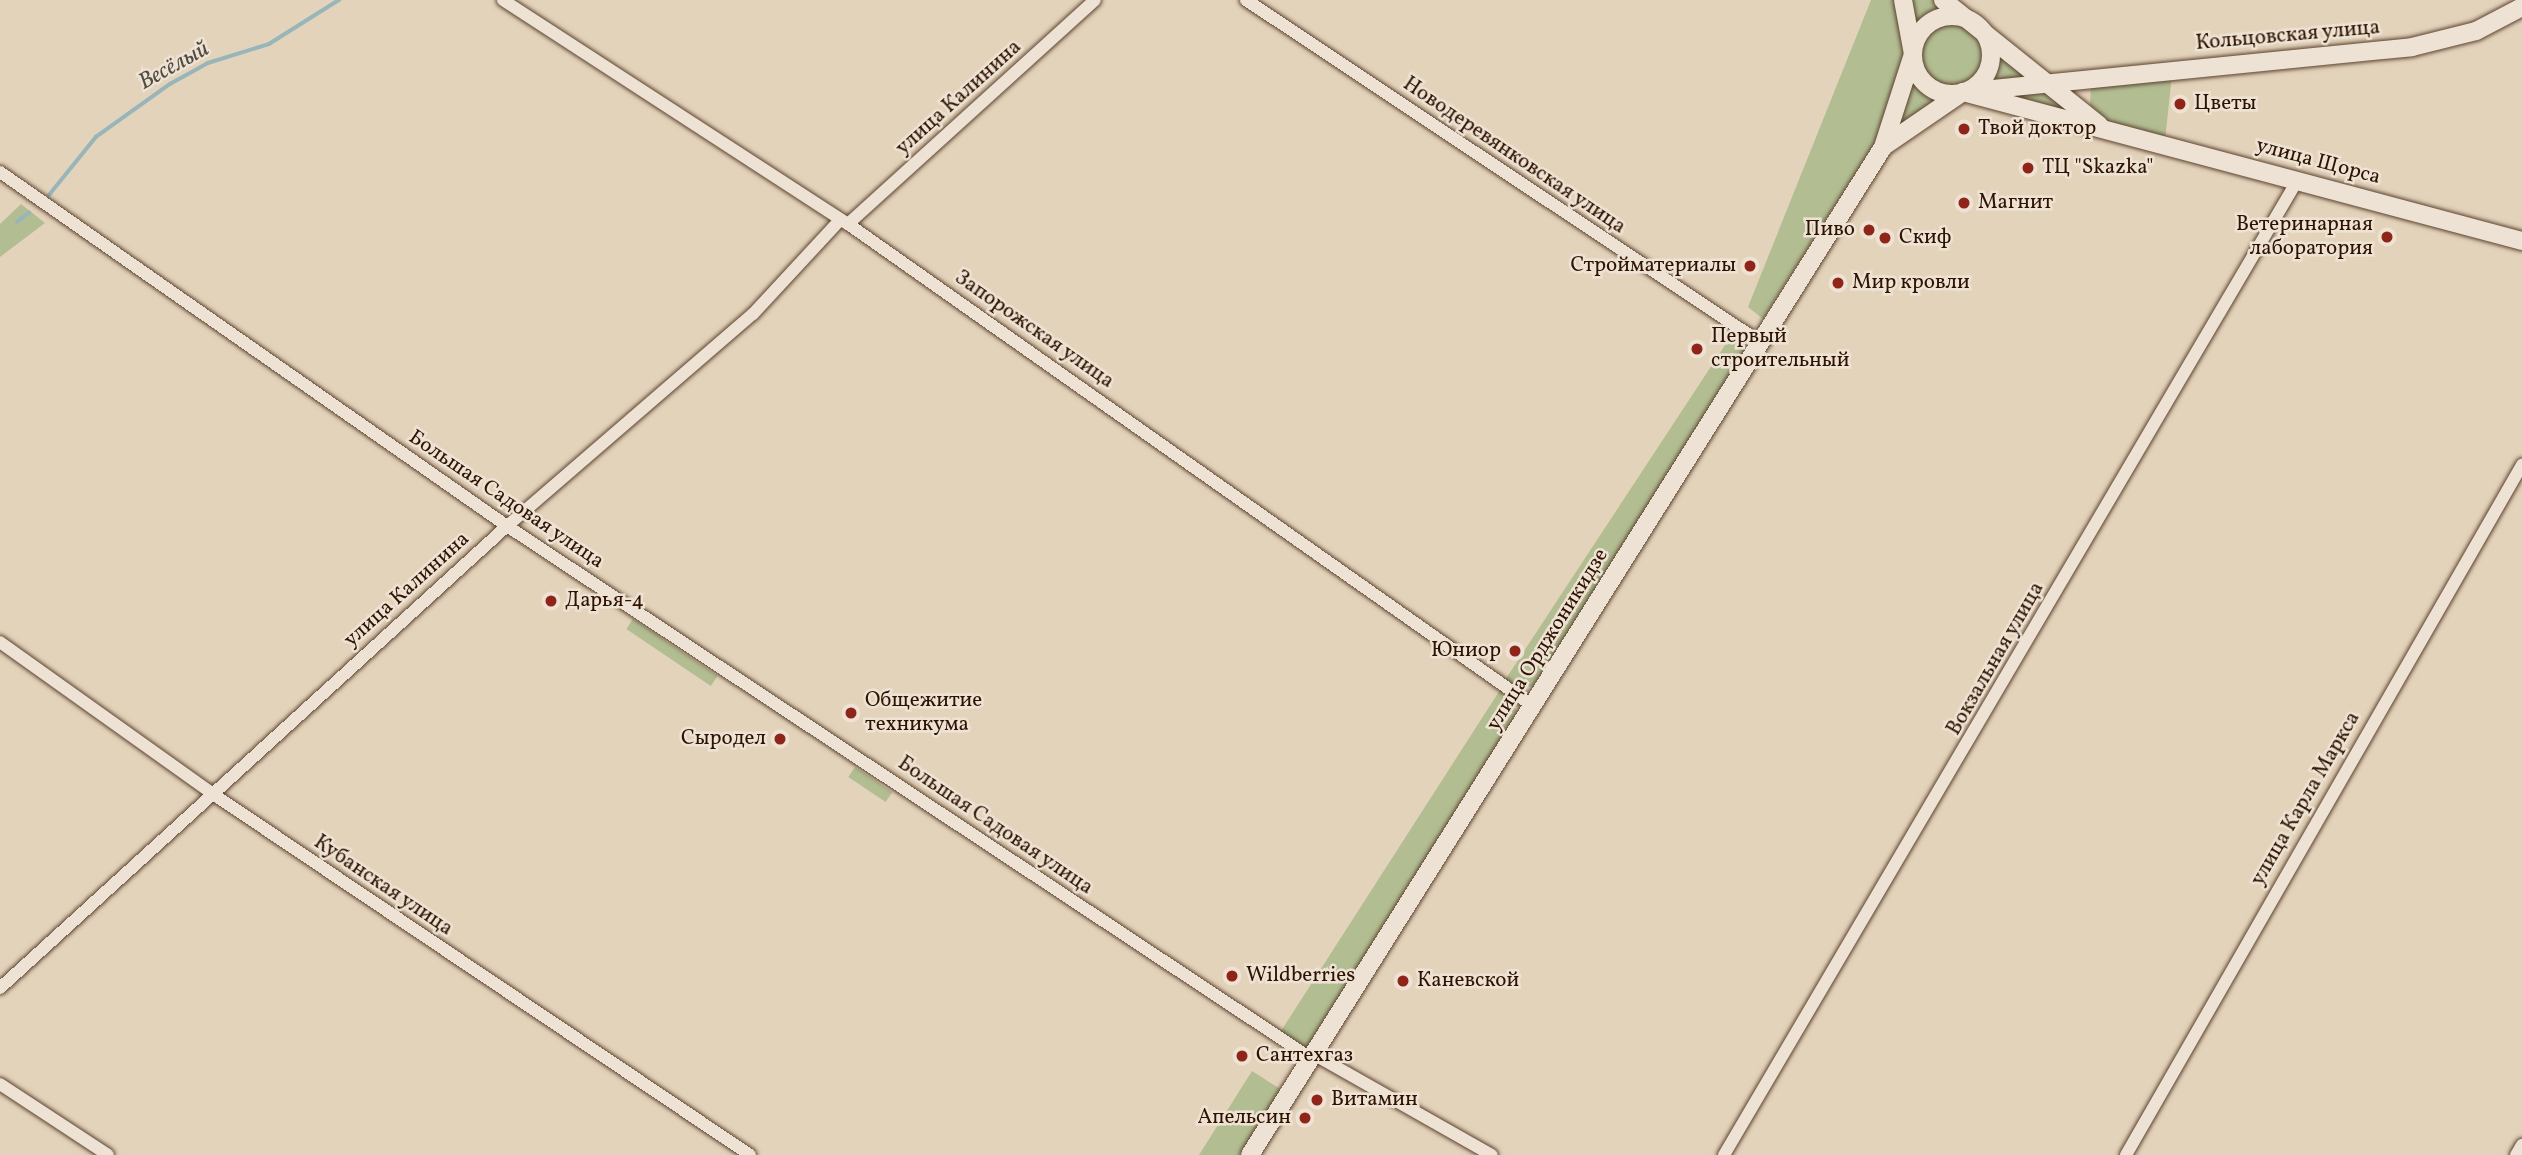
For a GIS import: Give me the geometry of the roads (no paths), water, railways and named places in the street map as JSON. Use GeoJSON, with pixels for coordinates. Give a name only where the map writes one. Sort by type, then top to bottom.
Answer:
{"type":"FeatureCollection","features":[{"type":"Feature","properties":{"kind":"main road"},"geometry":{"type":"LineString","coordinates":[[1903,0],[1919,75],[1931,88],[1963,92]]}},
{"type":"Feature","properties":{"kind":"main road","name":"улица Щорса"},"geometry":{"type":"LineString","coordinates":[[1943,0],[2050,81],[2102,127]]}},
{"type":"Feature","properties":{"kind":"main road","name":"Кольцовская улица"},"geometry":{"type":"LineString","coordinates":[[1963,92],[2050,81],[2412,47],[2476,32],[2522,7]]}},
{"type":"Feature","properties":{"kind":"main road"},"geometry":{"type":"LineString","coordinates":[[1958,16],[1975,23],[1987,38],[1990,65],[1980,82],[1883,147],[1917,36],[1934,20],[1958,16]]}},
{"type":"Feature","properties":{"kind":"main road","name":"улица Щорса"},"geometry":{"type":"LineString","coordinates":[[1963,92],[2522,241]]}},
{"type":"Feature","properties":{"kind":"main road","name":"улица Орджоникидзе"},"geometry":{"type":"LineString","coordinates":[[1250,1155],[1883,147]]}},
{"type":"Feature","properties":{"kind":"street","name":"Запорожская улица"},"geometry":{"type":"LineString","coordinates":[[503,0],[844,223],[1533,706]]}},
{"type":"Feature","properties":{"kind":"street","name":"улица Калинина"},"geometry":{"type":"LineString","coordinates":[[0,988],[506,526],[754,314],[844,223],[1095,0]]}},
{"type":"Feature","properties":{"kind":"street","name":"Новодеревянковская улица"},"geometry":{"type":"LineString","coordinates":[[1246,0],[1760,342]]}},
{"type":"Feature","properties":{"kind":"street","name":"Большая Садовая улица"},"geometry":{"type":"LineString","coordinates":[[0,172],[506,526],[1313,1057],[1492,1155]]}},
{"type":"Feature","properties":{"kind":"street","name":"Вокзальная улица"},"geometry":{"type":"LineString","coordinates":[[1724,1155],[2297,181]]}},
{"type":"Feature","properties":{"kind":"street","name":"улица Карла Маркса"},"geometry":{"type":"LineString","coordinates":[[2126,1155],[2522,465]]}},
{"type":"Feature","properties":{"kind":"street","name":"Кубанская улица"},"geometry":{"type":"LineString","coordinates":[[0,642],[213,794],[750,1155]]}},
{"type":"Feature","properties":{"kind":"street"},"geometry":{"type":"LineString","coordinates":[[0,1084],[108,1155]]}},
{"type":"Feature","properties":{"kind":"street"},"geometry":{"type":"LineString","coordinates":[[2517,1155],[2522,1146]]}},
{"type":"Feature","properties":{"kind":"waterway","name":"Весёлый"},"geometry":{"type":"LineString","coordinates":[[49,195],[96,137],[170,84],[208,63],[269,44],[339,0]]}},
{"type":"Feature","properties":{"kind":"waterway","name":"Весёлый"},"geometry":{"type":"LineString","coordinates":[[17,222],[29,213]]}},
{"type":"Feature","properties":{"kind":"place","name":"Цветы"},"geometry":{"type":"Point","coordinates":[2180,104]}},
{"type":"Feature","properties":{"kind":"place","name":"Твой доктор"},"geometry":{"type":"Point","coordinates":[1964,129]}},
{"type":"Feature","properties":{"kind":"place","name":"ТЦ \"Skazka\""},"geometry":{"type":"Point","coordinates":[2028,168]}},
{"type":"Feature","properties":{"kind":"place","name":"Магнит"},"geometry":{"type":"Point","coordinates":[1964,203]}},
{"type":"Feature","properties":{"kind":"place","name":"Пиво"},"geometry":{"type":"Point","coordinates":[1869,230]}},
{"type":"Feature","properties":{"kind":"place","name":"Ветеринарная лаборатория"},"geometry":{"type":"Point","coordinates":[2387,237]}},
{"type":"Feature","properties":{"kind":"place","name":"Скиф"},"geometry":{"type":"Point","coordinates":[1885,238]}},
{"type":"Feature","properties":{"kind":"place","name":"Стройматериалы"},"geometry":{"type":"Point","coordinates":[1750,266]}},
{"type":"Feature","properties":{"kind":"place","name":"Мир кровли"},"geometry":{"type":"Point","coordinates":[1838,283]}},
{"type":"Feature","properties":{"kind":"place","name":"Первый строительный"},"geometry":{"type":"Point","coordinates":[1697,349]}},
{"type":"Feature","properties":{"kind":"place","name":"Дарья-4"},"geometry":{"type":"Point","coordinates":[551,601]}},
{"type":"Feature","properties":{"kind":"place","name":"Юниор"},"geometry":{"type":"Point","coordinates":[1515,651]}},
{"type":"Feature","properties":{"kind":"place","name":"Общежитие техникума"},"geometry":{"type":"Point","coordinates":[851,713]}},
{"type":"Feature","properties":{"kind":"place","name":"Сыродел"},"geometry":{"type":"Point","coordinates":[780,739]}},
{"type":"Feature","properties":{"kind":"place","name":"Wildberries"},"geometry":{"type":"Point","coordinates":[1232,976]}},
{"type":"Feature","properties":{"kind":"place","name":"Каневской"},"geometry":{"type":"Point","coordinates":[1403,981]}},
{"type":"Feature","properties":{"kind":"place","name":"Сантехгаз"},"geometry":{"type":"Point","coordinates":[1242,1056]}},
{"type":"Feature","properties":{"kind":"place","name":"Витамин"},"geometry":{"type":"Point","coordinates":[1317,1100]}},
{"type":"Feature","properties":{"kind":"place","name":"Апельсин"},"geometry":{"type":"Point","coordinates":[1305,1118]}}]}
